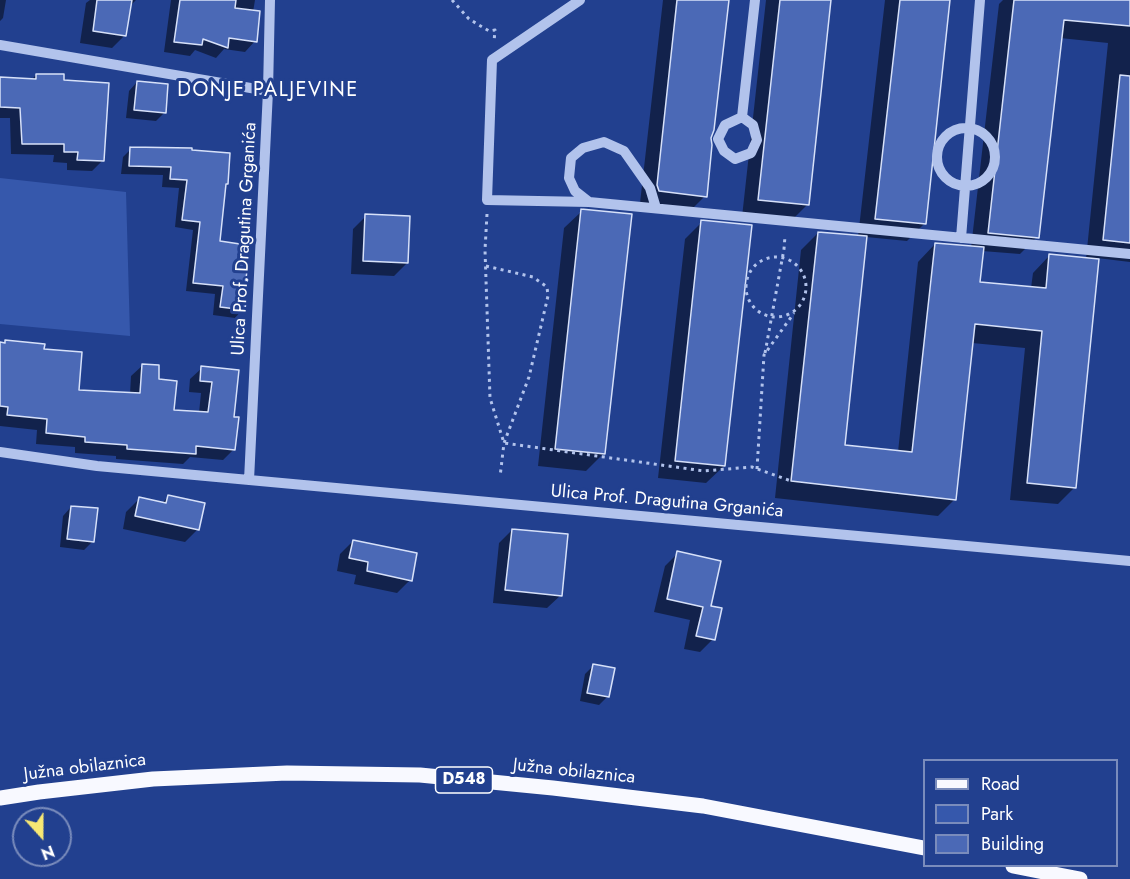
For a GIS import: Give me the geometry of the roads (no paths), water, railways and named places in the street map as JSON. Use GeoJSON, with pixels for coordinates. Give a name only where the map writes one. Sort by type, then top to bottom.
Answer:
{"type":"FeatureCollection","features":[{"type":"Feature","properties":{"kind":"main road","name":"Južna obilaznica"},"geometry":{"type":"LineString","coordinates":[[0,798],[153,779],[287,773],[420,775],[703,806],[923,848]]}},
{"type":"Feature","properties":{"kind":"main road"},"geometry":{"type":"LineString","coordinates":[[1018,867],[1080,879]]}},
{"type":"Feature","properties":{"kind":"street","name":"Ulica Prof. Dragutina Grganića"},"geometry":{"type":"LineString","coordinates":[[249,480],[268,91],[270,0]]}},
{"type":"Feature","properties":{"kind":"street"},"geometry":{"type":"LineString","coordinates":[[580,0],[492,60],[487,200],[589,202],[1130,254]]}},
{"type":"Feature","properties":{"kind":"street"},"geometry":{"type":"LineString","coordinates":[[742,117],[754,0]]}},
{"type":"Feature","properties":{"kind":"street"},"geometry":{"type":"LineString","coordinates":[[961,238],[980,0]]}},
{"type":"Feature","properties":{"kind":"street"},"geometry":{"type":"LineString","coordinates":[[0,45],[268,91]]}},
{"type":"Feature","properties":{"kind":"street"},"geometry":{"type":"LineString","coordinates":[[960,128],[970,128],[987,136],[996,154],[991,174],[975,186],[965,187],[956,185],[941,174],[936,155],[944,138],[951,132],[960,128]]}},
{"type":"Feature","properties":{"kind":"street"},"geometry":{"type":"LineString","coordinates":[[589,202],[575,190],[569,178],[571,158],[583,148],[604,142],[624,151],[651,188],[657,208]]}},
{"type":"Feature","properties":{"kind":"street","name":"Ulica Prof. Dragutina Grganića"},"geometry":{"type":"LineString","coordinates":[[0,452],[97,466],[1130,561]]}},
{"type":"Feature","properties":{"kind":"district","name":"DONJE PALJEVINE"},"geometry":{"type":"Point","coordinates":[268,91]}}]}
